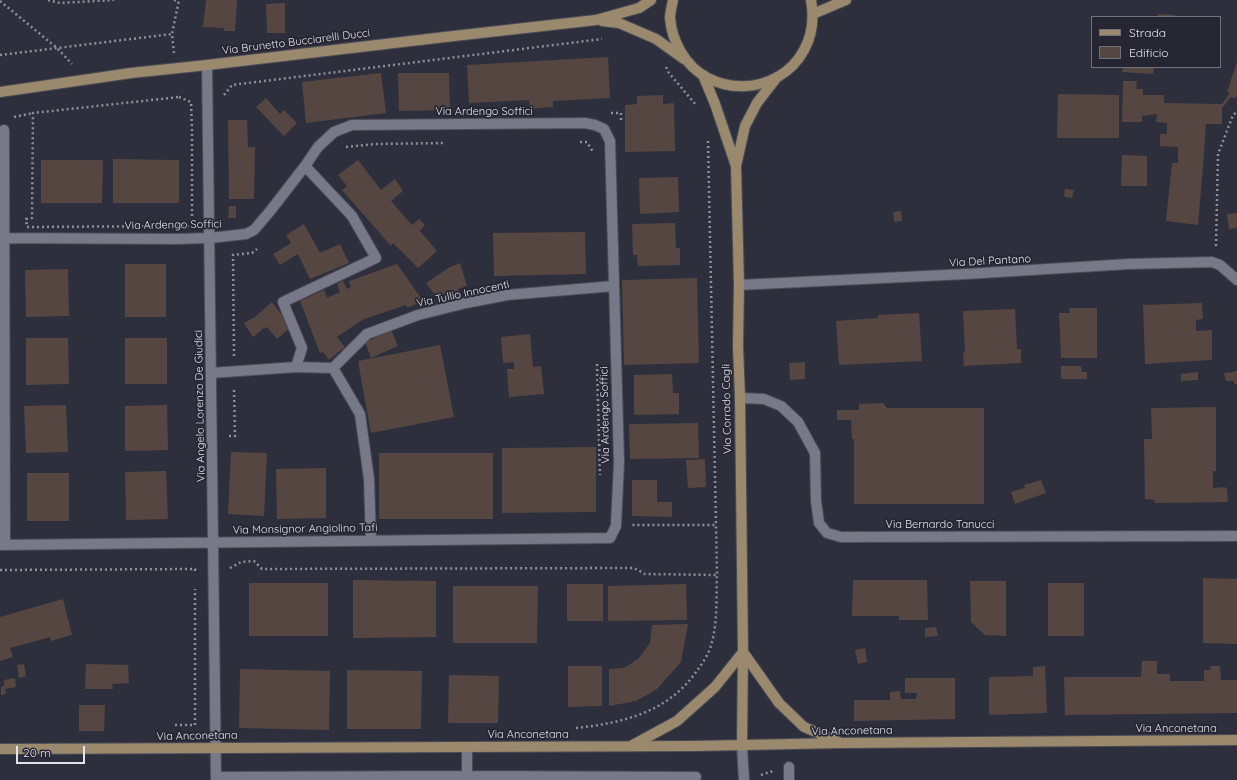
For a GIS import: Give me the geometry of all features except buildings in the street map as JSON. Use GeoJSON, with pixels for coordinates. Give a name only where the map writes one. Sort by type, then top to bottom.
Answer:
{"type":"FeatureCollection","features":[{"type":"Feature","properties":{"kind":"main road","name":"Via Brunetto Bucciarelli Ducci"},"geometry":{"type":"LineString","coordinates":[[0,92],[131,73],[596,20],[639,8],[651,0]]}},
{"type":"Feature","properties":{"kind":"main road"},"geometry":{"type":"LineString","coordinates":[[673,0],[670,17],[675,40],[686,61]]}},
{"type":"Feature","properties":{"kind":"main road"},"geometry":{"type":"LineString","coordinates":[[736,166],[745,126],[757,103],[777,77],[793,66],[804,51],[811,33],[814,14],[812,0]]}},
{"type":"Feature","properties":{"kind":"main road"},"geometry":{"type":"LineString","coordinates":[[814,14],[846,0]]}},
{"type":"Feature","properties":{"kind":"main road","name":"Via Brunetto Bucciarelli Ducci"},"geometry":{"type":"LineString","coordinates":[[596,20],[619,23],[656,39],[703,75],[721,84],[740,87],[759,85],[777,77]]}},
{"type":"Feature","properties":{"kind":"main road"},"geometry":{"type":"LineString","coordinates":[[703,75],[715,104],[736,166]]}},
{"type":"Feature","properties":{"kind":"main road","name":"Via Corrado Cagli"},"geometry":{"type":"LineString","coordinates":[[736,166],[743,652],[742,746]]}},
{"type":"Feature","properties":{"kind":"main road"},"geometry":{"type":"LineString","coordinates":[[631,746],[677,721],[715,687],[743,652],[779,703],[804,727],[840,743]]}},
{"type":"Feature","properties":{"kind":"main road","name":"Via Anconetana"},"geometry":{"type":"LineString","coordinates":[[0,749],[742,746],[840,743],[1237,740]]}},
{"type":"Feature","properties":{"kind":"street","name":"Via Angelo Lorenzo De Giudici"},"geometry":{"type":"LineString","coordinates":[[207,65],[216,778]]}},
{"type":"Feature","properties":{"kind":"street","name":"Via Ardengo Soffici"},"geometry":{"type":"LineString","coordinates":[[2,238],[177,239],[210,238],[246,234],[254,230],[271,210],[318,147],[334,132],[352,125],[585,123],[596,125],[604,129],[610,141],[619,462],[616,526],[610,538]]}},
{"type":"Feature","properties":{"kind":"street"},"geometry":{"type":"LineString","coordinates":[[2,545],[2,238],[4,130]]}},
{"type":"Feature","properties":{"kind":"street"},"geometry":{"type":"LineString","coordinates":[[296,367],[302,348],[283,302],[376,258],[352,216],[305,166]]}},
{"type":"Feature","properties":{"kind":"street","name":"Via Del Pantano"},"geometry":{"type":"LineString","coordinates":[[738,285],[1129,264],[1212,262]]}},
{"type":"Feature","properties":{"kind":"street"},"geometry":{"type":"LineString","coordinates":[[1212,262],[1220,265],[1237,280]]}},
{"type":"Feature","properties":{"kind":"street","name":"Via Tullio Innocenti"},"geometry":{"type":"LineString","coordinates":[[332,368],[367,334],[418,315],[466,303],[508,295],[614,286]]}},
{"type":"Feature","properties":{"kind":"street"},"geometry":{"type":"LineString","coordinates":[[211,373],[296,367],[332,368],[360,414],[369,479],[371,540]]}},
{"type":"Feature","properties":{"kind":"street","name":"Via Bernardo Tanucci"},"geometry":{"type":"LineString","coordinates":[[740,398],[764,399],[781,406],[798,422],[815,453],[816,501],[819,523],[827,533],[840,537],[1237,536]]}},
{"type":"Feature","properties":{"kind":"street","name":"Via Monsignor Angiolino Tafi"},"geometry":{"type":"LineString","coordinates":[[2,545],[610,538]]}},
{"type":"Feature","properties":{"kind":"street"},"geometry":{"type":"LineString","coordinates":[[742,746],[744,780]]}},
{"type":"Feature","properties":{"kind":"street"},"geometry":{"type":"LineString","coordinates":[[467,747],[467,776]]}},
{"type":"Feature","properties":{"kind":"street"},"geometry":{"type":"LineString","coordinates":[[789,767],[789,780]]}},
{"type":"Feature","properties":{"kind":"street"},"geometry":{"type":"LineString","coordinates":[[216,778],[467,776],[696,777]]}},
{"type":"Feature","properties":{"kind":"path"},"geometry":{"type":"LineString","coordinates":[[48,0],[60,3],[114,0]]}},
{"type":"Feature","properties":{"kind":"path"},"geometry":{"type":"LineString","coordinates":[[174,0],[178,0],[172,34],[175,68]]}},
{"type":"Feature","properties":{"kind":"path"},"geometry":{"type":"LineString","coordinates":[[0,1],[58,48],[86,79]]}},
{"type":"Feature","properties":{"kind":"path"},"geometry":{"type":"LineString","coordinates":[[0,55],[172,34]]}},
{"type":"Feature","properties":{"kind":"path"},"geometry":{"type":"LineString","coordinates":[[13,117],[33,113],[179,97],[191,102],[192,226],[26,227],[26,219],[32,218],[33,113]]}},
{"type":"Feature","properties":{"kind":"path"},"geometry":{"type":"LineString","coordinates":[[1212,262],[1217,244],[1218,154],[1233,115],[1237,112]]}},
{"type":"Feature","properties":{"kind":"path"},"geometry":{"type":"LineString","coordinates":[[598,363],[600,480]]}},
{"type":"Feature","properties":{"kind":"path"},"geometry":{"type":"LineString","coordinates":[[228,569],[241,562]]}},
{"type":"Feature","properties":{"kind":"path"},"geometry":{"type":"LineString","coordinates":[[0,570],[195,569],[195,575]]}},
{"type":"Feature","properties":{"kind":"path"},"geometry":{"type":"LineString","coordinates":[[570,729],[639,716],[668,701],[692,678],[703,663],[711,646],[715,623],[717,575]]}},
{"type":"Feature","properties":{"kind":"path"},"geometry":{"type":"LineString","coordinates":[[175,725],[195,725],[195,587]]}}]}
